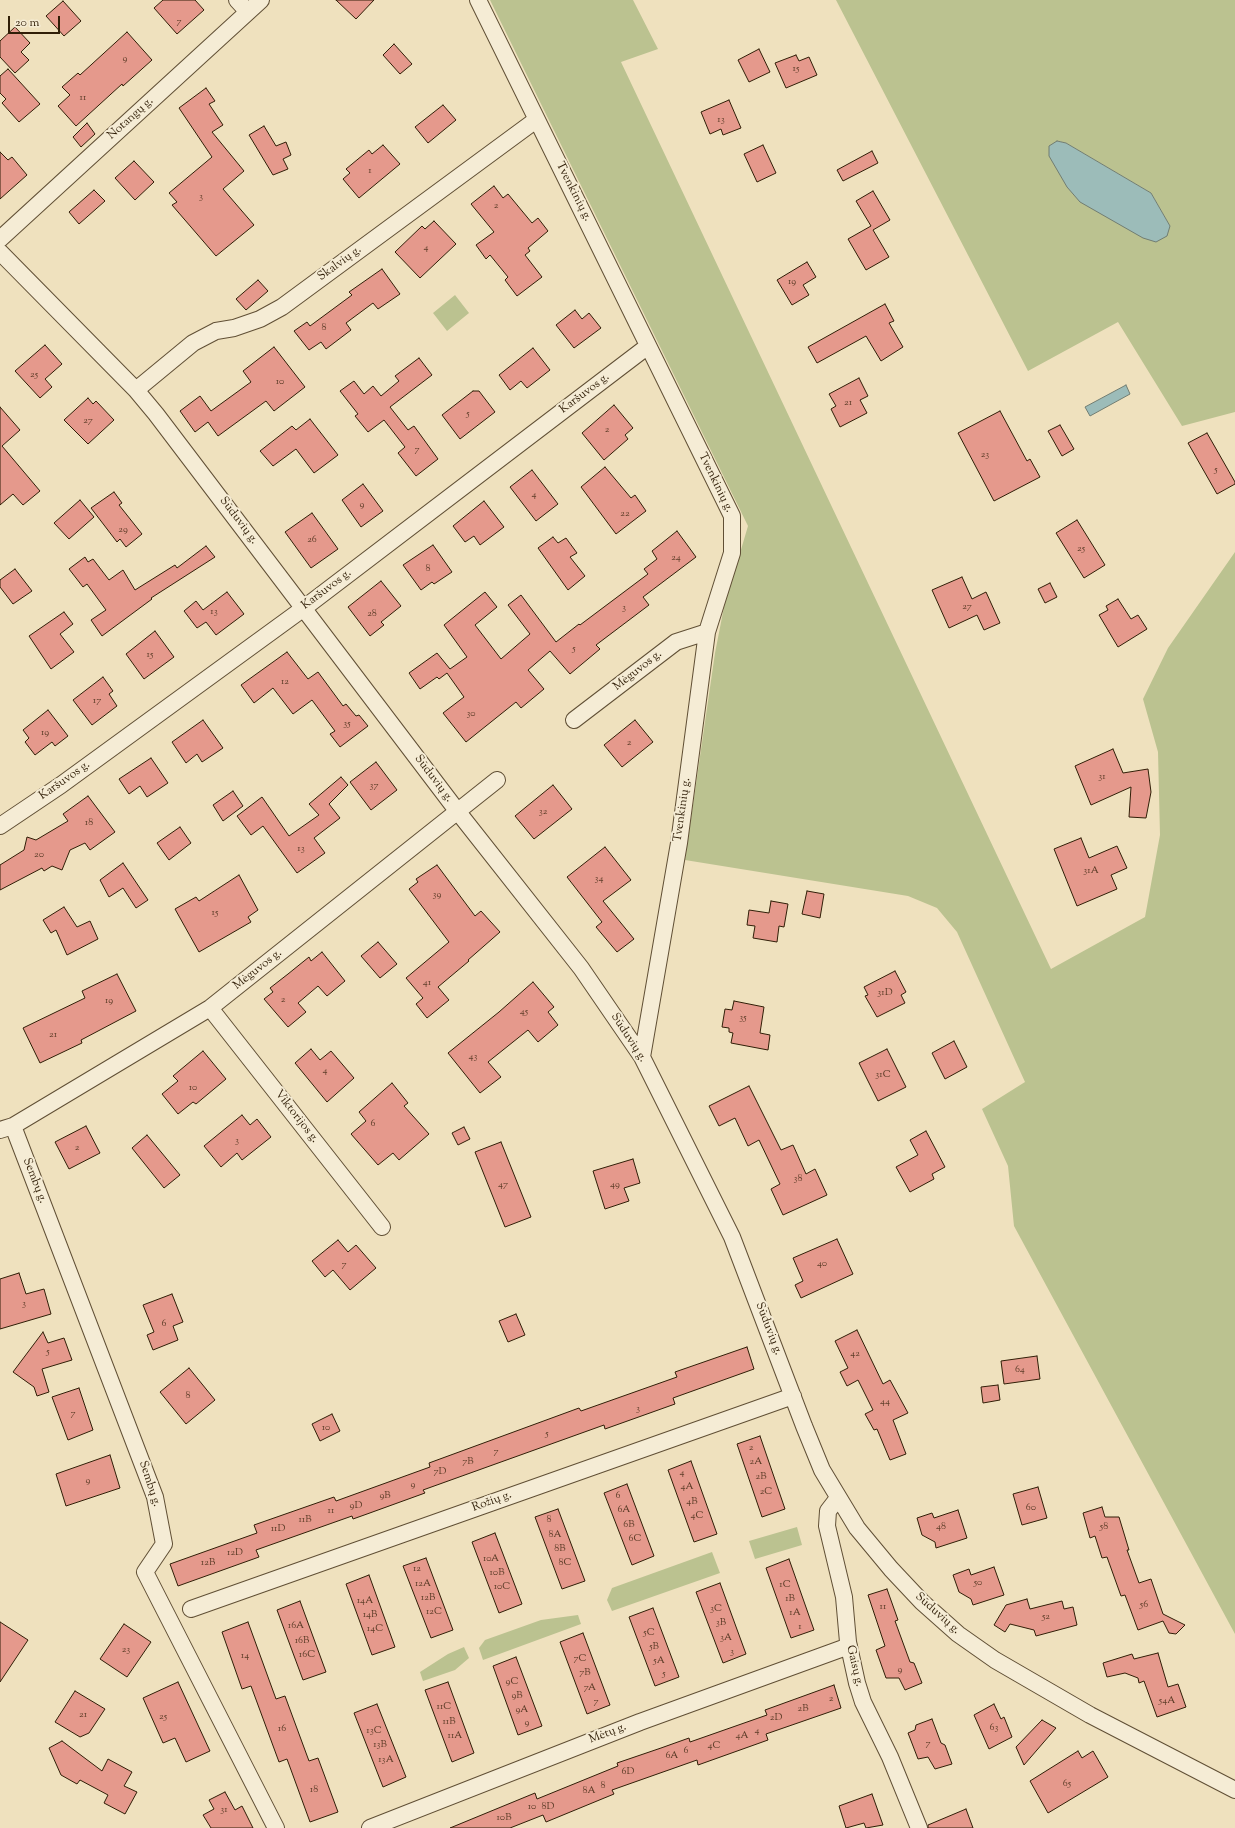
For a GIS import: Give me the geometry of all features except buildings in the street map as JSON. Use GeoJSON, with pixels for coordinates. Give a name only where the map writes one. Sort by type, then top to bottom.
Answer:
{"type":"FeatureCollection","features":[{"type":"Feature","properties":{"kind":"street"},"geometry":{"type":"LineString","coordinates":[[237,0],[248,12]]}},
{"type":"Feature","properties":{"kind":"street","name":"Notangų g."},"geometry":{"type":"LineString","coordinates":[[0,239],[262,0]]}},
{"type":"Feature","properties":{"kind":"street","name":"Tvenkinių g."},"geometry":{"type":"LineString","coordinates":[[478,0],[732,516],[732,553],[707,632],[679,843],[642,1057]]}},
{"type":"Feature","properties":{"kind":"street","name":"Skalvių g."},"geometry":{"type":"LineString","coordinates":[[136,390],[193,343],[216,331],[234,328],[260,319],[282,307],[536,120]]}},
{"type":"Feature","properties":{"kind":"street","name":"Sūduvių g."},"geometry":{"type":"LineString","coordinates":[[0,252],[136,390],[304,608],[458,812],[581,968],[642,1057],[732,1237],[822,1470],[857,1528],[891,1569],[922,1602],[958,1634],[995,1660],[1049,1692],[1235,1790]]}},
{"type":"Feature","properties":{"kind":"street","name":"Karšuvos g."},"geometry":{"type":"LineString","coordinates":[[0,826],[61,785],[304,608],[648,346]]}},
{"type":"Feature","properties":{"kind":"street","name":"Mėguvos g."},"geometry":{"type":"LineString","coordinates":[[574,720],[676,642],[707,632]]}},
{"type":"Feature","properties":{"kind":"street","name":"Mėguvos g."},"geometry":{"type":"LineString","coordinates":[[7,1128],[210,1008],[497,780]]}},
{"type":"Feature","properties":{"kind":"street","name":"Viktorijos g."},"geometry":{"type":"LineString","coordinates":[[210,1008],[382,1227]]}},
{"type":"Feature","properties":{"kind":"street","name":"Sembų g."},"geometry":{"type":"LineString","coordinates":[[7,1128],[155,1497],[164,1544],[145,1572],[276,1828]]}},
{"type":"Feature","properties":{"kind":"street","name":"Rožių g."},"geometry":{"type":"LineString","coordinates":[[191,1609],[793,1396]]}},
{"type":"Feature","properties":{"kind":"street","name":"Gaisų g."},"geometry":{"type":"LineString","coordinates":[[838,1498],[828,1511],[827,1526],[844,1597],[849,1646],[864,1702],[890,1757],[919,1828]]}},
{"type":"Feature","properties":{"kind":"street","name":"Mėtų g."},"geometry":{"type":"LineString","coordinates":[[370,1828],[640,1722],[849,1646]]}},
{"type":"Feature","properties":{"kind":"green space"},"geometry":{"type":"Polygon","coordinates":[[[490,0],[633,0],[658,49],[621,62],[1051,969],[1145,917],[1160,835],[1158,752],[1143,699],[1168,648],[1235,552],[1235,1634],[1014,1226],[1008,1166],[982,1109],[1025,1082],[957,932],[937,908],[908,896],[685,860],[715,653],[724,607],[748,526],[490,0]]]}},
{"type":"Feature","properties":{"kind":"green space"},"geometry":{"type":"Polygon","coordinates":[[[836,0],[1235,0],[1235,412],[1182,426],[1118,322],[1028,371],[836,0]],[[1057,141],[1170,226],[1151,193],[1066,143],[1057,141]]]}},
{"type":"Feature","properties":{"kind":"green space"},"geometry":{"type":"Polygon","coordinates":[[[455,295],[469,313],[447,331],[433,313],[455,295]]]}},
{"type":"Feature","properties":{"kind":"green space"},"geometry":{"type":"Polygon","coordinates":[[[797,1527],[802,1545],[755,1559],[749,1541],[797,1527]]]}},
{"type":"Feature","properties":{"kind":"green space"},"geometry":{"type":"Polygon","coordinates":[[[712,1552],[720,1573],[612,1611],[607,1600],[612,1588],[712,1552]]]}},
{"type":"Feature","properties":{"kind":"green space"},"geometry":{"type":"Polygon","coordinates":[[[578,1615],[581,1624],[483,1660],[479,1648],[485,1640],[541,1620],[578,1615]]]}},
{"type":"Feature","properties":{"kind":"green space"},"geometry":{"type":"Polygon","coordinates":[[[464,1647],[469,1658],[455,1670],[423,1681],[420,1672],[448,1654],[464,1647]]]}},
{"type":"Feature","properties":{"kind":"water"},"geometry":{"type":"Polygon","coordinates":[[[1057,141],[1066,143],[1151,193],[1170,226],[1167,236],[1156,242],[1143,238],[1080,202],[1067,187],[1049,156],[1049,146],[1057,141]]]}},
{"type":"Feature","properties":{"kind":"water"},"geometry":{"type":"Polygon","coordinates":[[[1126,385],[1130,394],[1090,416],[1085,407],[1126,385]]]}}]}
